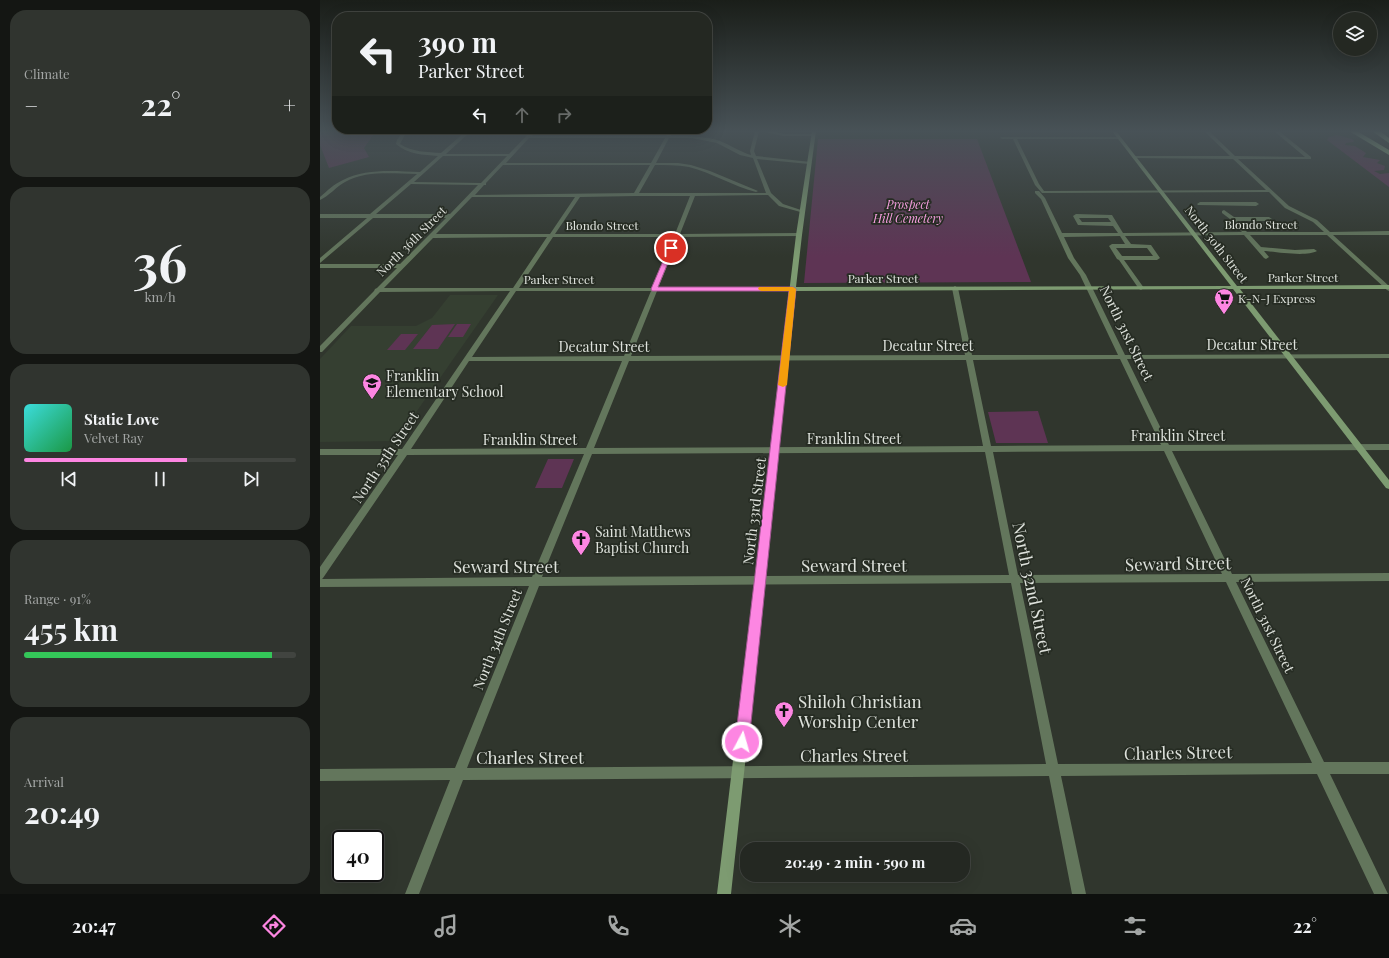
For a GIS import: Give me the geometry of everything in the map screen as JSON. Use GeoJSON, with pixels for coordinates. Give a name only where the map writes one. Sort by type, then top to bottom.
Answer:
{"type":"FeatureCollection","features":[{"type":"Feature","properties":{"kind":"street"},"geometry":{"type":"LineString","coordinates":[[320,199],[344,181],[358,176],[375,173],[421,174]]}},
{"type":"Feature","properties":{"kind":"street","name":"North 36th Street"},"geometry":{"type":"LineString","coordinates":[[320,350],[430,236],[495,173]]}},
{"type":"Feature","properties":{"kind":"street"},"geometry":{"type":"LineString","coordinates":[[636,195],[649,173]]}},
{"type":"Feature","properties":{"kind":"street"},"geometry":{"type":"LineString","coordinates":[[713,173],[736,186],[769,194]]}},
{"type":"Feature","properties":{"kind":"street"},"geometry":{"type":"LineString","coordinates":[[760,173],[773,200],[781,205],[802,212]]}},
{"type":"Feature","properties":{"kind":"street","name":"North 33rd Street"},"geometry":{"type":"LineString","coordinates":[[724,894],[776,451],[799,235],[808,173]]}},
{"type":"Feature","properties":{"kind":"street","name":"North 31st Street"},"geometry":{"type":"LineString","coordinates":[[1029,173],[1036,189],[1043,193],[1071,258],[1082,272],[1090,288],[1381,894]]}},
{"type":"Feature","properties":{"kind":"street","name":"North 30th Street"},"geometry":{"type":"LineString","coordinates":[[1146,173],[1361,447],[1389,486]]}},
{"type":"Feature","properties":{"kind":"street"},"geometry":{"type":"LineString","coordinates":[[1250,173],[1289,209],[1313,219],[1388,288]]}},
{"type":"Feature","properties":{"kind":"street"},"geometry":{"type":"LineString","coordinates":[[320,261],[421,174]]}},
{"type":"Feature","properties":{"kind":"street"},"geometry":{"type":"LineString","coordinates":[[409,184],[484,184]]}},
{"type":"Feature","properties":{"kind":"street"},"geometry":{"type":"LineString","coordinates":[[1036,189],[1043,193],[1056,191],[1269,191]]}},
{"type":"Feature","properties":{"kind":"street"},"geometry":{"type":"LineString","coordinates":[[1202,191],[1213,203]]}},
{"type":"Feature","properties":{"kind":"street"},"geometry":{"type":"LineString","coordinates":[[472,196],[769,194]]}},
{"type":"Feature","properties":{"kind":"street","name":"North 34th Street"},"geometry":{"type":"LineString","coordinates":[[412,894],[535,581],[692,195]]}},
{"type":"Feature","properties":{"kind":"street","name":"North 35th Street"},"geometry":{"type":"LineString","coordinates":[[320,575],[579,196]]}},
{"type":"Feature","properties":{"kind":"street"},"geometry":{"type":"LineString","coordinates":[[1200,204],[1256,204]]}},
{"type":"Feature","properties":{"kind":"street"},"geometry":{"type":"LineString","coordinates":[[1224,212],[1233,219],[1266,256]]}},
{"type":"Feature","properties":{"kind":"street"},"geometry":{"type":"LineString","coordinates":[[320,216],[451,216]]}},
{"type":"Feature","properties":{"kind":"street"},"geometry":{"type":"LineString","coordinates":[[1115,224],[1080,224],[1076,216],[1110,216],[1129,246]]}},
{"type":"Feature","properties":{"kind":"street"},"geometry":{"type":"LineString","coordinates":[[1233,219],[1270,219]]}},
{"type":"Feature","properties":{"kind":"street","name":"Blondo Street"},"geometry":{"type":"LineString","coordinates":[[1060,235],[1389,234]]}},
{"type":"Feature","properties":{"kind":"street","name":"Blondo Street"},"geometry":{"type":"LineString","coordinates":[[430,236],[799,235]]}},
{"type":"Feature","properties":{"kind":"street"},"geometry":{"type":"LineString","coordinates":[[1119,258],[1157,258],[1149,246],[1112,246],[1119,258],[1141,288]]}},
{"type":"Feature","properties":{"kind":"street"},"geometry":{"type":"LineString","coordinates":[[1259,249],[1294,252],[1314,251]]}},
{"type":"Feature","properties":{"kind":"street"},"geometry":{"type":"LineString","coordinates":[[320,266],[401,266]]}},
{"type":"Feature","properties":{"kind":"street","name":"North 32nd Street"},"geometry":{"type":"LineString","coordinates":[[955,288],[1079,894]]}},
{"type":"Feature","properties":{"kind":"street","name":"Parker Street"},"geometry":{"type":"LineString","coordinates":[[377,290],[1388,288]]}},
{"type":"Feature","properties":{"kind":"street","name":"Decatur Street"},"geometry":{"type":"LineString","coordinates":[[468,359],[1389,356]]}},
{"type":"Feature","properties":{"kind":"street","name":"Franklin Street"},"geometry":{"type":"LineString","coordinates":[[320,452],[588,452],[1389,447]]}},
{"type":"Feature","properties":{"kind":"street","name":"Seward Street"},"geometry":{"type":"LineString","coordinates":[[320,583],[1389,577]]}},
{"type":"Feature","properties":{"kind":"street","name":"Charles Street"},"geometry":{"type":"LineString","coordinates":[[320,775],[1389,768]]}},
{"type":"Feature","properties":{"kind":"shaded area","name":"Franklin Elementary School"},"geometry":{"type":"Polygon","coordinates":[[[450,295],[498,295],[396,441],[320,442],[320,359],[351,326],[416,326],[432,318],[450,295]]]}},
{"type":"Feature","properties":{"kind":"green space","name":"Prospect Hill Cemetery"},"geometry":{"type":"Polygon","coordinates":[[[815,173],[990,173],[1031,282],[804,283],[815,173]]]}},
{"type":"Feature","properties":{"kind":"green space"},"geometry":{"type":"Polygon","coordinates":[[[1370,173],[1389,173],[1389,187],[1370,173]]]}},
{"type":"Feature","properties":{"kind":"green space"},"geometry":{"type":"Polygon","coordinates":[[[455,324],[438,349],[413,349],[432,325],[455,324]]]}},
{"type":"Feature","properties":{"kind":"green space"},"geometry":{"type":"Polygon","coordinates":[[[457,324],[471,324],[463,337],[448,337],[457,324]]]}},
{"type":"Feature","properties":{"kind":"green space"},"geometry":{"type":"Polygon","coordinates":[[[401,334],[418,334],[405,350],[387,350],[401,334]]]}},
{"type":"Feature","properties":{"kind":"green space"},"geometry":{"type":"Polygon","coordinates":[[[1038,411],[1048,443],[996,443],[988,412],[1038,411]]]}},
{"type":"Feature","properties":{"kind":"green space"},"geometry":{"type":"Polygon","coordinates":[[[548,459],[574,459],[562,488],[535,488],[548,459]]]}},
{"type":"Feature","properties":{"kind":"slow traffic"},"geometry":{"type":"LineString","coordinates":[[761,289],[793,289],[783,385]]}},
{"type":"Feature","properties":{"kind":"place","name":"K-N-J Express"},"geometry":{"type":"Point","coordinates":[1224,315]}},
{"type":"Feature","properties":{"kind":"place","name":"Franklin Elementary School"},"geometry":{"type":"Point","coordinates":[372,400]}},
{"type":"Feature","properties":{"kind":"place","name":"Saint Matthews Baptist Church"},"geometry":{"type":"Point","coordinates":[581,556]}},
{"type":"Feature","properties":{"kind":"place","name":"Shiloh Christian Worship Center"},"geometry":{"type":"Point","coordinates":[784,728]}},
{"type":"Feature","properties":{"kind":"route"},"geometry":{"type":"LineString","coordinates":[[671,248],[654,289],[793,289],[742,742]]}}]}
